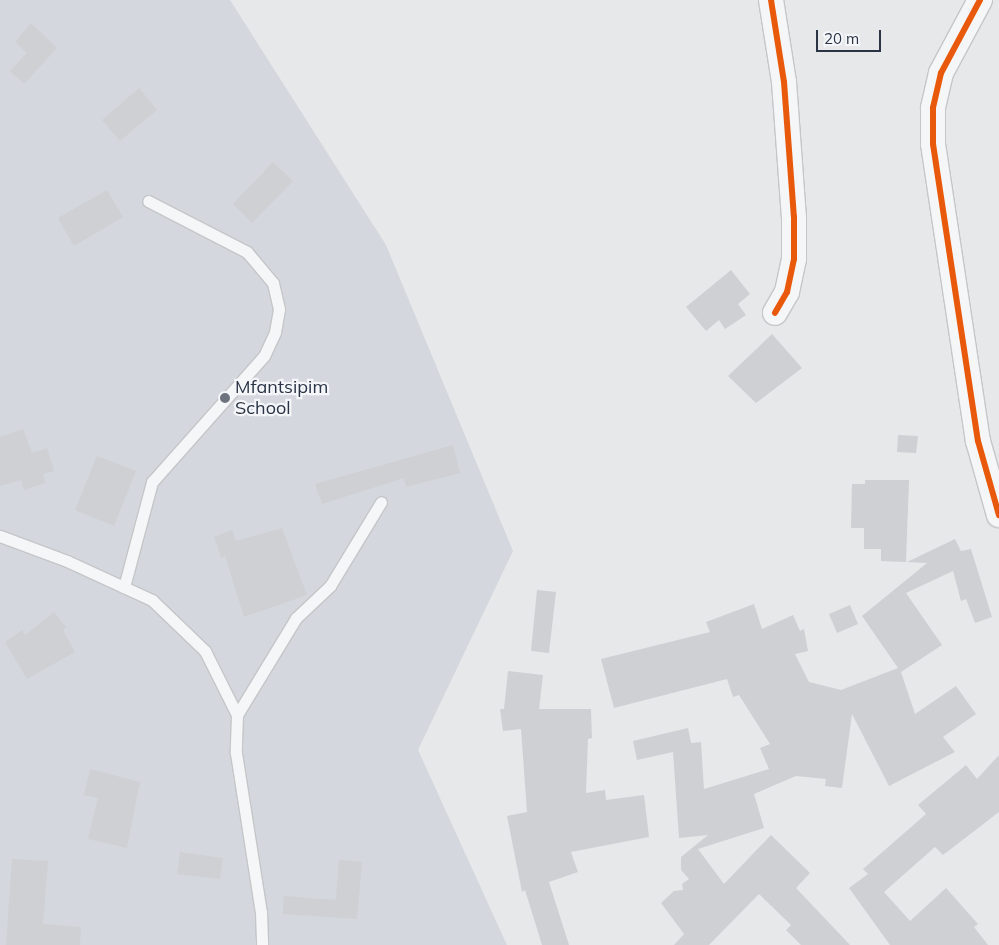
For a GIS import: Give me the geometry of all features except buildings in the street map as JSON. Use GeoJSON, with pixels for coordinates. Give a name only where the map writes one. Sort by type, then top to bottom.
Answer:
{"type":"FeatureCollection","features":[{"type":"Feature","properties":{"kind":"street"},"geometry":{"type":"LineString","coordinates":[[980,0],[941,73],[933,108],[933,144],[978,442],[999,515]]}},
{"type":"Feature","properties":{"kind":"street"},"geometry":{"type":"LineString","coordinates":[[773,1],[794,216],[794,259],[786,292],[775,313]]}},
{"type":"Feature","properties":{"kind":"lane"},"geometry":{"type":"LineString","coordinates":[[124,587],[152,482],[264,356],[275,332],[279,309],[273,283],[247,252],[148,200]]}},
{"type":"Feature","properties":{"kind":"lane"},"geometry":{"type":"LineString","coordinates":[[237,715],[296,618],[330,586],[382,502]]}},
{"type":"Feature","properties":{"kind":"lane"},"geometry":{"type":"LineString","coordinates":[[0,536],[152,600],[198,644],[223,682],[237,715],[236,753],[261,912],[262,945]]}},
{"type":"Feature","properties":{"kind":"shaded area","name":"Mfantsipim School"},"geometry":{"type":"Polygon","coordinates":[[[0,0],[230,0],[386,245],[513,551],[418,750],[507,945],[0,945],[0,0]]]}},
{"type":"Feature","properties":{"kind":"cycle path"},"geometry":{"type":"LineString","coordinates":[[771,0],[784,82],[794,217],[794,259],[787,292],[775,313]]}},
{"type":"Feature","properties":{"kind":"cycle path"},"geometry":{"type":"LineString","coordinates":[[980,0],[941,73],[933,108],[933,144],[978,441],[999,515]]}},
{"type":"Feature","properties":{"kind":"place","name":"Mfantsipim School"},"geometry":{"type":"Point","coordinates":[225,398]}}]}
